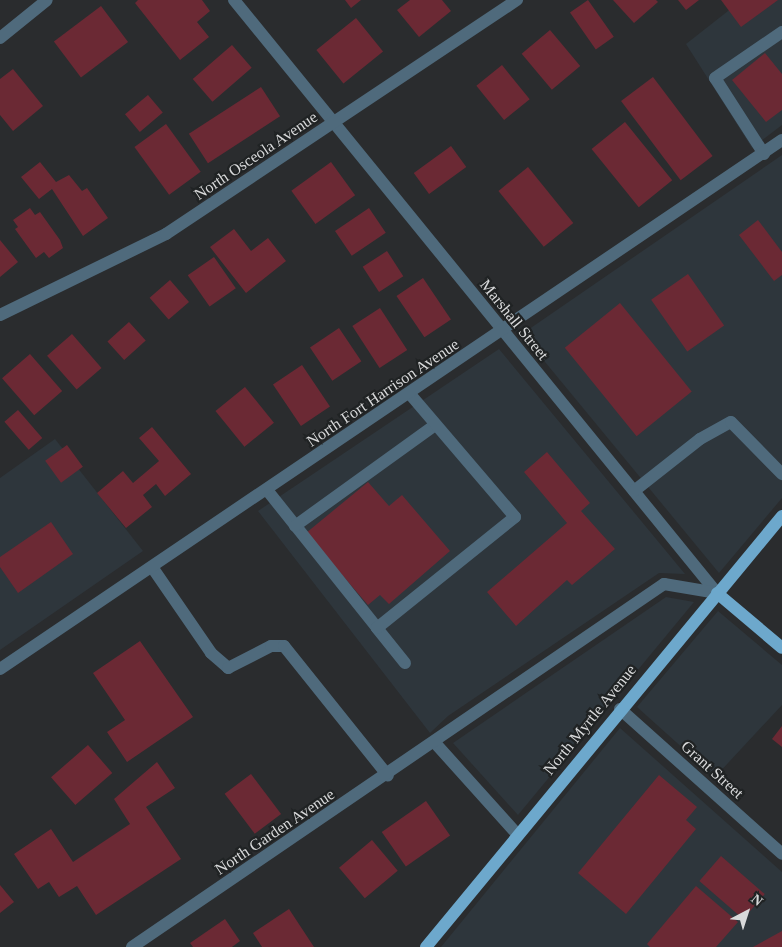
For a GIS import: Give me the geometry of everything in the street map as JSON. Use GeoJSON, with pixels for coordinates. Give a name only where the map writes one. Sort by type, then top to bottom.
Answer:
{"type":"FeatureCollection","features":[{"type":"Feature","properties":{"kind":"main road","name":"North Myrtle Avenue"},"geometry":{"type":"LineString","coordinates":[[426,947],[620,709],[782,516]]}},
{"type":"Feature","properties":{"kind":"main road","name":"Marshall Street"},"geometry":{"type":"LineString","coordinates":[[717,593],[782,648]]}},
{"type":"Feature","properties":{"kind":"street"},"geometry":{"type":"LineString","coordinates":[[0,38],[47,0]]}},
{"type":"Feature","properties":{"kind":"street","name":"Marshall Street"},"geometry":{"type":"LineString","coordinates":[[234,0],[717,593]]}},
{"type":"Feature","properties":{"kind":"street","name":"North Osceola Avenue"},"geometry":{"type":"LineString","coordinates":[[0,315],[166,234],[516,0]]}},
{"type":"Feature","properties":{"kind":"street"},"geometry":{"type":"LineString","coordinates":[[764,154],[715,78],[782,32]]}},
{"type":"Feature","properties":{"kind":"street","name":"North Fort Harrison Avenue"},"geometry":{"type":"LineString","coordinates":[[0,669],[503,332],[782,140]]}},
{"type":"Feature","properties":{"kind":"street"},"geometry":{"type":"LineString","coordinates":[[377,628],[515,518],[410,394]]}},
{"type":"Feature","properties":{"kind":"street"},"geometry":{"type":"LineString","coordinates":[[634,491],[731,422],[782,474]]}},
{"type":"Feature","properties":{"kind":"street"},"geometry":{"type":"LineString","coordinates":[[295,526],[435,425]]}},
{"type":"Feature","properties":{"kind":"street"},"geometry":{"type":"LineString","coordinates":[[267,490],[405,663]]}},
{"type":"Feature","properties":{"kind":"street"},"geometry":{"type":"LineString","coordinates":[[152,567],[211,653],[228,668],[271,646],[284,646],[388,776]]}},
{"type":"Feature","properties":{"kind":"street","name":"North Garden Avenue"},"geometry":{"type":"LineString","coordinates":[[132,947],[436,744],[454,726],[664,584],[717,593]]}},
{"type":"Feature","properties":{"kind":"street","name":"Grant Street"},"geometry":{"type":"LineString","coordinates":[[620,709],[782,854]]}},
{"type":"Feature","properties":{"kind":"street"},"geometry":{"type":"LineString","coordinates":[[436,744],[518,835]]}},
{"type":"Feature","properties":{"kind":"shaded area"},"geometry":{"type":"Polygon","coordinates":[[[742,0],[782,0],[782,125],[752,148],[686,44],[742,0]]]}},
{"type":"Feature","properties":{"kind":"shaded area"},"geometry":{"type":"Polygon","coordinates":[[[782,155],[782,498],[719,573],[522,334],[782,155]]]}},
{"type":"Feature","properties":{"kind":"shaded area"},"geometry":{"type":"Polygon","coordinates":[[[499,349],[685,574],[659,573],[448,716],[430,733],[258,511],[499,349]]]}},
{"type":"Feature","properties":{"kind":"shaded area"},"geometry":{"type":"Polygon","coordinates":[[[55,439],[143,551],[0,650],[0,478],[55,439]]]}},
{"type":"Feature","properties":{"kind":"shaded area"},"geometry":{"type":"Polygon","coordinates":[[[666,597],[694,602],[518,815],[453,743],[666,597]]]}},
{"type":"Feature","properties":{"kind":"shaded area"},"geometry":{"type":"Polygon","coordinates":[[[718,611],[782,665],[782,705],[715,777],[637,707],[718,611]]]}},
{"type":"Feature","properties":{"kind":"shaded area"},"geometry":{"type":"Polygon","coordinates":[[[620,728],[782,872],[782,947],[441,947],[620,728]]]}},
{"type":"Feature","properties":{"kind":"building"},"geometry":{"type":"Polygon","coordinates":[[[138,0],[202,0],[210,11],[197,22],[209,37],[180,60],[135,3],[138,0]]]}},
{"type":"Feature","properties":{"kind":"building"},"geometry":{"type":"Polygon","coordinates":[[[345,0],[361,0],[351,8],[345,0]]]}},
{"type":"Feature","properties":{"kind":"building"},"geometry":{"type":"Polygon","coordinates":[[[410,0],[442,0],[451,11],[419,37],[397,10],[410,0]]]}},
{"type":"Feature","properties":{"kind":"building"},"geometry":{"type":"Polygon","coordinates":[[[588,0],[614,37],[596,49],[570,13],[588,0]]]}},
{"type":"Feature","properties":{"kind":"building"},"geometry":{"type":"Polygon","coordinates":[[[613,0],[656,0],[658,2],[634,23],[613,0]]]}},
{"type":"Feature","properties":{"kind":"building"},"geometry":{"type":"Polygon","coordinates":[[[678,0],[699,0],[686,10],[678,0]]]}},
{"type":"Feature","properties":{"kind":"building"},"geometry":{"type":"Polygon","coordinates":[[[721,0],[778,0],[741,27],[721,0]]]}},
{"type":"Feature","properties":{"kind":"building"},"geometry":{"type":"Polygon","coordinates":[[[101,6],[128,42],[81,77],[54,42],[101,6]]]}},
{"type":"Feature","properties":{"kind":"building"},"geometry":{"type":"Polygon","coordinates":[[[356,18],[383,51],[343,84],[316,50],[356,18]]]}},
{"type":"Feature","properties":{"kind":"building"},"geometry":{"type":"Polygon","coordinates":[[[550,30],[580,66],[552,90],[522,54],[550,30]]]}},
{"type":"Feature","properties":{"kind":"building"},"geometry":{"type":"Polygon","coordinates":[[[232,45],[252,68],[212,102],[193,79],[232,45]]]}},
{"type":"Feature","properties":{"kind":"building"},"geometry":{"type":"Polygon","coordinates":[[[765,53],[782,74],[782,110],[766,122],[732,80],[765,53]]]}},
{"type":"Feature","properties":{"kind":"building"},"geometry":{"type":"Polygon","coordinates":[[[502,65],[530,99],[504,120],[476,86],[502,65]]]}},
{"type":"Feature","properties":{"kind":"building"},"geometry":{"type":"Polygon","coordinates":[[[13,69],[43,106],[13,131],[0,115],[0,79],[13,69]]]}},
{"type":"Feature","properties":{"kind":"building"},"geometry":{"type":"Polygon","coordinates":[[[653,77],[713,156],[681,180],[621,101],[653,77]]]}},
{"type":"Feature","properties":{"kind":"building"},"geometry":{"type":"Polygon","coordinates":[[[261,87],[280,116],[208,163],[189,134],[261,87]]]}},
{"type":"Feature","properties":{"kind":"building"},"geometry":{"type":"Polygon","coordinates":[[[148,95],[163,113],[140,132],[125,114],[148,95]]]}},
{"type":"Feature","properties":{"kind":"building"},"geometry":{"type":"Polygon","coordinates":[[[625,122],[672,180],[639,207],[592,149],[625,122]]]}},
{"type":"Feature","properties":{"kind":"building"},"geometry":{"type":"Polygon","coordinates":[[[166,124],[201,172],[169,195],[134,147],[166,124]]]}},
{"type":"Feature","properties":{"kind":"building"},"geometry":{"type":"Polygon","coordinates":[[[451,146],[466,167],[429,194],[414,173],[451,146]]]}},
{"type":"Feature","properties":{"kind":"building"},"geometry":{"type":"Polygon","coordinates":[[[40,162],[56,182],[69,175],[82,191],[87,188],[108,218],[83,236],[52,189],[39,199],[21,177],[40,162]]]}},
{"type":"Feature","properties":{"kind":"building"},"geometry":{"type":"Polygon","coordinates":[[[331,162],[355,195],[315,224],[291,191],[331,162]]]}},
{"type":"Feature","properties":{"kind":"building"},"geometry":{"type":"Polygon","coordinates":[[[528,167],[573,223],[544,247],[498,191],[528,167]]]}},
{"type":"Feature","properties":{"kind":"building"},"geometry":{"type":"Polygon","coordinates":[[[30,208],[35,215],[40,212],[60,240],[63,248],[49,258],[44,252],[36,258],[15,229],[18,227],[13,220],[30,208]]]}},
{"type":"Feature","properties":{"kind":"building"},"geometry":{"type":"Polygon","coordinates":[[[369,208],[386,233],[352,256],[335,231],[369,208]]]}},
{"type":"Feature","properties":{"kind":"building"},"geometry":{"type":"Polygon","coordinates":[[[758,220],[782,252],[782,275],[774,281],[739,235],[758,220]]]}},
{"type":"Feature","properties":{"kind":"building"},"geometry":{"type":"Polygon","coordinates":[[[234,229],[251,251],[268,238],[286,261],[246,293],[210,247],[234,229]]]}},
{"type":"Feature","properties":{"kind":"building"},"geometry":{"type":"Polygon","coordinates":[[[0,240],[18,262],[0,277],[0,240]]]}},
{"type":"Feature","properties":{"kind":"building"},"geometry":{"type":"Polygon","coordinates":[[[387,251],[403,276],[379,292],[363,267],[387,251]]]}},
{"type":"Feature","properties":{"kind":"building"},"geometry":{"type":"Polygon","coordinates":[[[214,257],[236,288],[210,306],[188,275],[214,257]]]}},
{"type":"Feature","properties":{"kind":"building"},"geometry":{"type":"Polygon","coordinates":[[[688,274],[724,326],[687,351],[651,300],[688,274]]]}},
{"type":"Feature","properties":{"kind":"building"},"geometry":{"type":"Polygon","coordinates":[[[423,278],[451,319],[424,337],[396,296],[423,278]]]}},
{"type":"Feature","properties":{"kind":"building"},"geometry":{"type":"Polygon","coordinates":[[[170,280],[189,302],[169,320],[150,298],[170,280]]]}},
{"type":"Feature","properties":{"kind":"building"},"geometry":{"type":"Polygon","coordinates":[[[620,303],[692,392],[637,436],[565,348],[620,303]]]}},
{"type":"Feature","properties":{"kind":"building"},"geometry":{"type":"Polygon","coordinates":[[[380,308],[407,350],[380,368],[352,326],[380,308]]]}},
{"type":"Feature","properties":{"kind":"building"},"geometry":{"type":"Polygon","coordinates":[[[129,322],[146,341],[124,360],[107,341],[129,322]]]}},
{"type":"Feature","properties":{"kind":"building"},"geometry":{"type":"Polygon","coordinates":[[[339,328],[361,361],[332,381],[310,348],[339,328]]]}},
{"type":"Feature","properties":{"kind":"building"},"geometry":{"type":"Polygon","coordinates":[[[72,334],[102,368],[77,390],[47,356],[72,334]]]}},
{"type":"Feature","properties":{"kind":"building"},"geometry":{"type":"Polygon","coordinates":[[[30,354],[62,391],[34,415],[2,378],[30,354]]]}},
{"type":"Feature","properties":{"kind":"building"},"geometry":{"type":"Polygon","coordinates":[[[302,365],[330,406],[301,426],[273,385],[302,365]]]}},
{"type":"Feature","properties":{"kind":"building"},"geometry":{"type":"Polygon","coordinates":[[[245,387],[274,423],[244,447],[215,411],[245,387]]]}},
{"type":"Feature","properties":{"kind":"building"},"geometry":{"type":"Polygon","coordinates":[[[18,410],[42,438],[29,450],[4,422],[18,410]]]}},
{"type":"Feature","properties":{"kind":"building"},"geometry":{"type":"Polygon","coordinates":[[[152,427],[191,474],[165,496],[156,484],[143,495],[152,507],[126,528],[97,493],[123,471],[133,483],[159,461],[139,438],[152,427]]]}},
{"type":"Feature","properties":{"kind":"building"},"geometry":{"type":"Polygon","coordinates":[[[67,445],[83,467],[61,483],[45,461],[67,445]]]}},
{"type":"Feature","properties":{"kind":"building"},"geometry":{"type":"Polygon","coordinates":[[[547,452],[590,503],[581,511],[615,549],[572,585],[567,580],[516,626],[487,592],[567,523],[524,472],[547,452]]]}},
{"type":"Feature","properties":{"kind":"building"},"geometry":{"type":"Polygon","coordinates":[[[368,482],[389,506],[402,495],[450,551],[389,604],[380,595],[368,605],[306,533],[368,482]]]}},
{"type":"Feature","properties":{"kind":"building"},"geometry":{"type":"Polygon","coordinates":[[[51,522],[73,554],[18,593],[0,567],[0,557],[51,522]]]}},
{"type":"Feature","properties":{"kind":"building"},"geometry":{"type":"Polygon","coordinates":[[[140,641],[193,717],[127,762],[107,732],[125,720],[93,673],[140,641]]]}},
{"type":"Feature","properties":{"kind":"building"},"geometry":{"type":"Polygon","coordinates":[[[782,726],[782,747],[772,739],[782,726]]]}},
{"type":"Feature","properties":{"kind":"building"},"geometry":{"type":"Polygon","coordinates":[[[88,745],[112,773],[75,805],[51,777],[88,745]]]}},
{"type":"Feature","properties":{"kind":"building"},"geometry":{"type":"Polygon","coordinates":[[[157,762],[175,788],[146,807],[181,859],[96,915],[77,886],[59,897],[49,882],[38,889],[14,854],[51,829],[73,862],[130,824],[114,799],[157,762]]]}},
{"type":"Feature","properties":{"kind":"building"},"geometry":{"type":"Polygon","coordinates":[[[251,774],[281,814],[255,834],[225,794],[251,774]]]}},
{"type":"Feature","properties":{"kind":"building"},"geometry":{"type":"Polygon","coordinates":[[[659,775],[697,807],[686,820],[696,829],[626,914],[578,873],[659,775]]]}},
{"type":"Feature","properties":{"kind":"building"},"geometry":{"type":"Polygon","coordinates":[[[426,801],[450,835],[406,866],[382,832],[426,801]]]}},
{"type":"Feature","properties":{"kind":"building"},"geometry":{"type":"Polygon","coordinates":[[[372,840],[398,871],[365,898],[339,868],[372,840]]]}},
{"type":"Feature","properties":{"kind":"building"},"geometry":{"type":"Polygon","coordinates":[[[721,856],[765,894],[743,919],[699,881],[721,856]]]}},
{"type":"Feature","properties":{"kind":"building"},"geometry":{"type":"Polygon","coordinates":[[[0,885],[14,902],[0,913],[0,885]]]}},
{"type":"Feature","properties":{"kind":"building"},"geometry":{"type":"Polygon","coordinates":[[[696,886],[738,922],[716,947],[650,947],[647,944],[696,886]]]}},
{"type":"Feature","properties":{"kind":"building"},"geometry":{"type":"Polygon","coordinates":[[[289,909],[314,947],[262,947],[253,933],[289,909]]]}},
{"type":"Feature","properties":{"kind":"building"},"geometry":{"type":"Polygon","coordinates":[[[225,919],[240,941],[232,947],[193,947],[190,943],[225,919]]]}},
{"type":"Feature","properties":{"kind":"building"},"geometry":{"type":"Polygon","coordinates":[[[782,931],[782,947],[753,947],[782,931]]]}}]}
